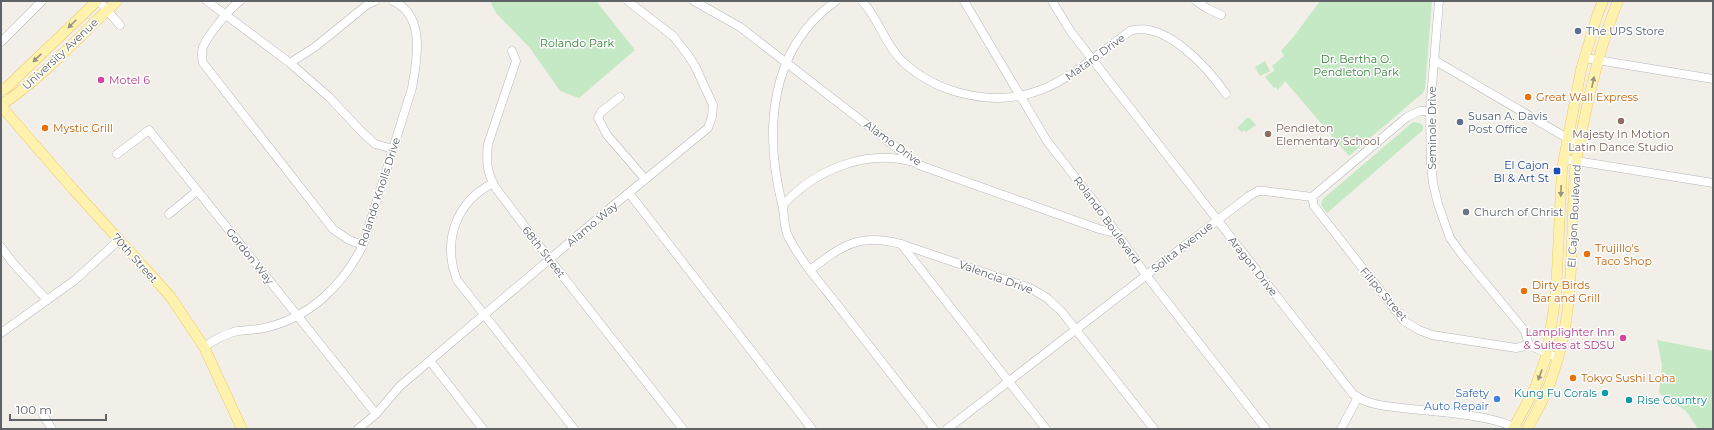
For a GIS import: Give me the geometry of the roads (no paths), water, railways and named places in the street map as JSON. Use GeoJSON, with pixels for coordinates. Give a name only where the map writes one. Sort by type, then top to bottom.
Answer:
{"type":"FeatureCollection","features":[{"type":"Feature","properties":{"kind":"main road","name":"University Avenue"},"geometry":{"type":"LineString","coordinates":[[1,90],[6,88],[98,1]]}},
{"type":"Feature","properties":{"kind":"main road","name":"University Avenue"},"geometry":{"type":"LineString","coordinates":[[1,105],[15,96],[35,79],[117,1]]}},
{"type":"Feature","properties":{"kind":"main road","name":"El Cajon Boulevard"},"geometry":{"type":"LineString","coordinates":[[1515,428],[1535,388],[1546,354],[1556,294],[1564,159],[1567,138],[1585,58],[1597,16],[1603,1]]}},
{"type":"Feature","properties":{"kind":"main road","name":"El Cajon Boulevard"},"geometry":{"type":"LineString","coordinates":[[1528,429],[1544,398],[1558,358],[1569,295],[1577,161],[1580,143],[1598,60],[1610,20],[1618,1]]}},
{"type":"Feature","properties":{"kind":"main road","name":"70th Street"},"geometry":{"type":"LineString","coordinates":[[1,105],[170,296],[204,347],[242,429]]}},
{"type":"Feature","properties":{"kind":"street"},"geometry":{"type":"LineString","coordinates":[[1,42],[42,1]]}},
{"type":"Feature","properties":{"kind":"street"},"geometry":{"type":"LineString","coordinates":[[98,1],[120,25]]}},
{"type":"Feature","properties":{"kind":"street"},"geometry":{"type":"LineString","coordinates":[[206,1],[290,63],[329,97],[375,144],[393,149]]}},
{"type":"Feature","properties":{"kind":"street"},"geometry":{"type":"LineString","coordinates":[[240,1],[231,8],[204,46],[202,53],[203,63],[333,229],[349,240],[363,244]]}},
{"type":"Feature","properties":{"kind":"street"},"geometry":{"type":"LineString","coordinates":[[290,63],[315,48],[365,7],[375,1]]}},
{"type":"Feature","properties":{"kind":"street","name":"Rolando Knolls Drive"},"geometry":{"type":"LineString","coordinates":[[204,347],[216,339],[230,333],[266,328],[299,316],[318,303],[333,289],[350,266],[363,244],[412,88],[417,49],[416,34],[410,16],[404,8],[393,1]]}},
{"type":"Feature","properties":{"kind":"street","name":"Alamo Way"},"geometry":{"type":"LineString","coordinates":[[358,429],[376,414],[400,386],[629,193],[703,134],[708,128],[712,117],[713,105],[696,66],[673,36],[628,1]]}},
{"type":"Feature","properties":{"kind":"street","name":"Alamo Drive"},"geometry":{"type":"LineString","coordinates":[[694,1],[740,27],[919,165],[1099,229],[1118,234]]}},
{"type":"Feature","properties":{"kind":"street"},"geometry":{"type":"LineString","coordinates":[[836,1],[825,9],[794,46],[786,62],[777,98],[772,137],[776,178],[783,205],[785,228],[789,238],[810,270],[934,429]]}},
{"type":"Feature","properties":{"kind":"street","name":"Mataro Drive"},"geometry":{"type":"LineString","coordinates":[[862,1],[870,10],[882,35],[894,52],[909,66],[926,79],[946,89],[970,96],[991,98],[1021,97],[1040,91],[1060,82],[1130,31],[1141,28],[1151,29],[1165,36],[1200,62],[1226,94]]}},
{"type":"Feature","properties":{"kind":"street","name":"Rolando Boulevard"},"geometry":{"type":"LineString","coordinates":[[964,1],[1047,141],[1118,234],[1146,275],[1266,429]]}},
{"type":"Feature","properties":{"kind":"street","name":"Aragon Drive"},"geometry":{"type":"LineString","coordinates":[[1052,1],[1071,32],[1350,390],[1358,397],[1374,405],[1506,422],[1515,428]]}},
{"type":"Feature","properties":{"kind":"street"},"geometry":{"type":"LineString","coordinates":[[1196,1],[1221,15]]}},
{"type":"Feature","properties":{"kind":"street","name":"Seminole Drive"},"geometry":{"type":"LineString","coordinates":[[1439,1],[1430,111],[1430,151],[1433,183],[1438,204],[1450,238],[1462,256],[1525,331],[1529,345]]}},
{"type":"Feature","properties":{"kind":"street","name":"68th Street"},"geometry":{"type":"LineString","coordinates":[[512,51],[516,61],[488,144],[486,158],[489,174],[493,183],[550,259],[683,429]]}},
{"type":"Feature","properties":{"kind":"street"},"geometry":{"type":"LineString","coordinates":[[1585,58],[1713,79]]}},
{"type":"Feature","properties":{"kind":"street"},"geometry":{"type":"LineString","coordinates":[[1434,60],[1567,138],[1580,143]]}},
{"type":"Feature","properties":{"kind":"street"},"geometry":{"type":"LineString","coordinates":[[620,97],[601,112],[598,118],[607,135],[646,179]]}},
{"type":"Feature","properties":{"kind":"street"},"geometry":{"type":"LineString","coordinates":[[1312,197],[1407,117],[1420,111],[1430,111]]}},
{"type":"Feature","properties":{"kind":"street","name":"Gordon Way"},"geometry":{"type":"LineString","coordinates":[[117,154],[149,130],[376,414]]}},
{"type":"Feature","properties":{"kind":"street"},"geometry":{"type":"LineString","coordinates":[[783,205],[796,191],[814,178],[845,164],[878,159],[901,160],[919,165]]}},
{"type":"Feature","properties":{"kind":"street"},"geometry":{"type":"LineString","coordinates":[[1564,159],[1713,183]]}},
{"type":"Feature","properties":{"kind":"street"},"geometry":{"type":"LineString","coordinates":[[493,183],[476,194],[462,209],[455,223],[450,247],[452,264],[457,280],[574,429]]}},
{"type":"Feature","properties":{"kind":"street"},"geometry":{"type":"LineString","coordinates":[[169,214],[197,191]]}},
{"type":"Feature","properties":{"kind":"street","name":"Solita Avenue"},"geometry":{"type":"LineString","coordinates":[[947,429],[1249,196],[1258,191],[1312,197]]}},
{"type":"Feature","properties":{"kind":"street"},"geometry":{"type":"LineString","coordinates":[[629,193],[812,429]]}},
{"type":"Feature","properties":{"kind":"street","name":"Filipo Street"},"geometry":{"type":"LineString","coordinates":[[1312,197],[1314,206],[1404,321],[1419,330],[1432,335],[1516,348],[1529,345]]}},
{"type":"Feature","properties":{"kind":"street","name":"Valencia Drive"},"geometry":{"type":"LineString","coordinates":[[810,270],[839,248],[865,239],[883,239],[1030,288],[1047,298],[1076,329],[1154,429]]}},
{"type":"Feature","properties":{"kind":"street"},"geometry":{"type":"LineString","coordinates":[[1,333],[75,280],[119,240]]}},
{"type":"Feature","properties":{"kind":"street"},"geometry":{"type":"LineString","coordinates":[[901,244],[1046,429]]}},
{"type":"Feature","properties":{"kind":"street"},"geometry":{"type":"LineString","coordinates":[[1,247],[13,263],[47,300]]}},
{"type":"Feature","properties":{"kind":"street"},"geometry":{"type":"LineString","coordinates":[[1529,345],[1546,354],[1558,358]]}},
{"type":"Feature","properties":{"kind":"street"},"geometry":{"type":"LineString","coordinates":[[430,361],[483,429]]}},
{"type":"Feature","properties":{"kind":"street"},"geometry":{"type":"LineString","coordinates":[[1341,429],[1358,397]]}},
{"type":"Feature","properties":{"kind":"street"},"geometry":{"type":"LineString","coordinates":[[43,415],[51,429]]}},
{"type":"Feature","properties":{"kind":"place","name":"The UPS Store"},"geometry":{"type":"Point","coordinates":[1578,31]}},
{"type":"Feature","properties":{"kind":"place","name":"Motel 6"},"geometry":{"type":"Point","coordinates":[101,80]}},
{"type":"Feature","properties":{"kind":"place","name":"Great Wall Express"},"geometry":{"type":"Point","coordinates":[1528,97]}},
{"type":"Feature","properties":{"kind":"place","name":"Majesty In Motion Latin Dance Studio"},"geometry":{"type":"Point","coordinates":[1621,121]}},
{"type":"Feature","properties":{"kind":"place","name":"Susan A. Davis Post Office"},"geometry":{"type":"Point","coordinates":[1460,122]}},
{"type":"Feature","properties":{"kind":"place","name":"Mystic Grill"},"geometry":{"type":"Point","coordinates":[45,128]}},
{"type":"Feature","properties":{"kind":"place","name":"Pendleton Elementary School"},"geometry":{"type":"Point","coordinates":[1268,134]}},
{"type":"Feature","properties":{"kind":"place","name":"El Cajon Bl & Art St"},"geometry":{"type":"Point","coordinates":[1557,171]}},
{"type":"Feature","properties":{"kind":"place","name":"Church of Christ"},"geometry":{"type":"Point","coordinates":[1466,212]}},
{"type":"Feature","properties":{"kind":"place","name":"Trujillo's Taco Shop"},"geometry":{"type":"Point","coordinates":[1587,254]}},
{"type":"Feature","properties":{"kind":"place","name":"Dirty Birds Bar and Grill"},"geometry":{"type":"Point","coordinates":[1524,291]}},
{"type":"Feature","properties":{"kind":"place","name":"Lamplighter Inn & Suites at SDSU"},"geometry":{"type":"Point","coordinates":[1623,338]}},
{"type":"Feature","properties":{"kind":"place","name":"Tokyo Sushi Loha"},"geometry":{"type":"Point","coordinates":[1573,378]}},
{"type":"Feature","properties":{"kind":"place","name":"Kung Fu Corals"},"geometry":{"type":"Point","coordinates":[1605,393]}},
{"type":"Feature","properties":{"kind":"place","name":"Safety Auto Repair"},"geometry":{"type":"Point","coordinates":[1497,399]}},
{"type":"Feature","properties":{"kind":"place","name":"Rise Country"},"geometry":{"type":"Point","coordinates":[1629,400]}},
{"type":"Feature","properties":{"kind":"park label","name":"Rolando Park"},"geometry":{"type":"Point","coordinates":[577,43]}},
{"type":"Feature","properties":{"kind":"park label","name":"Dr. Bertha O. Pendleton Park"},"geometry":{"type":"Point","coordinates":[1356,65]}}]}
